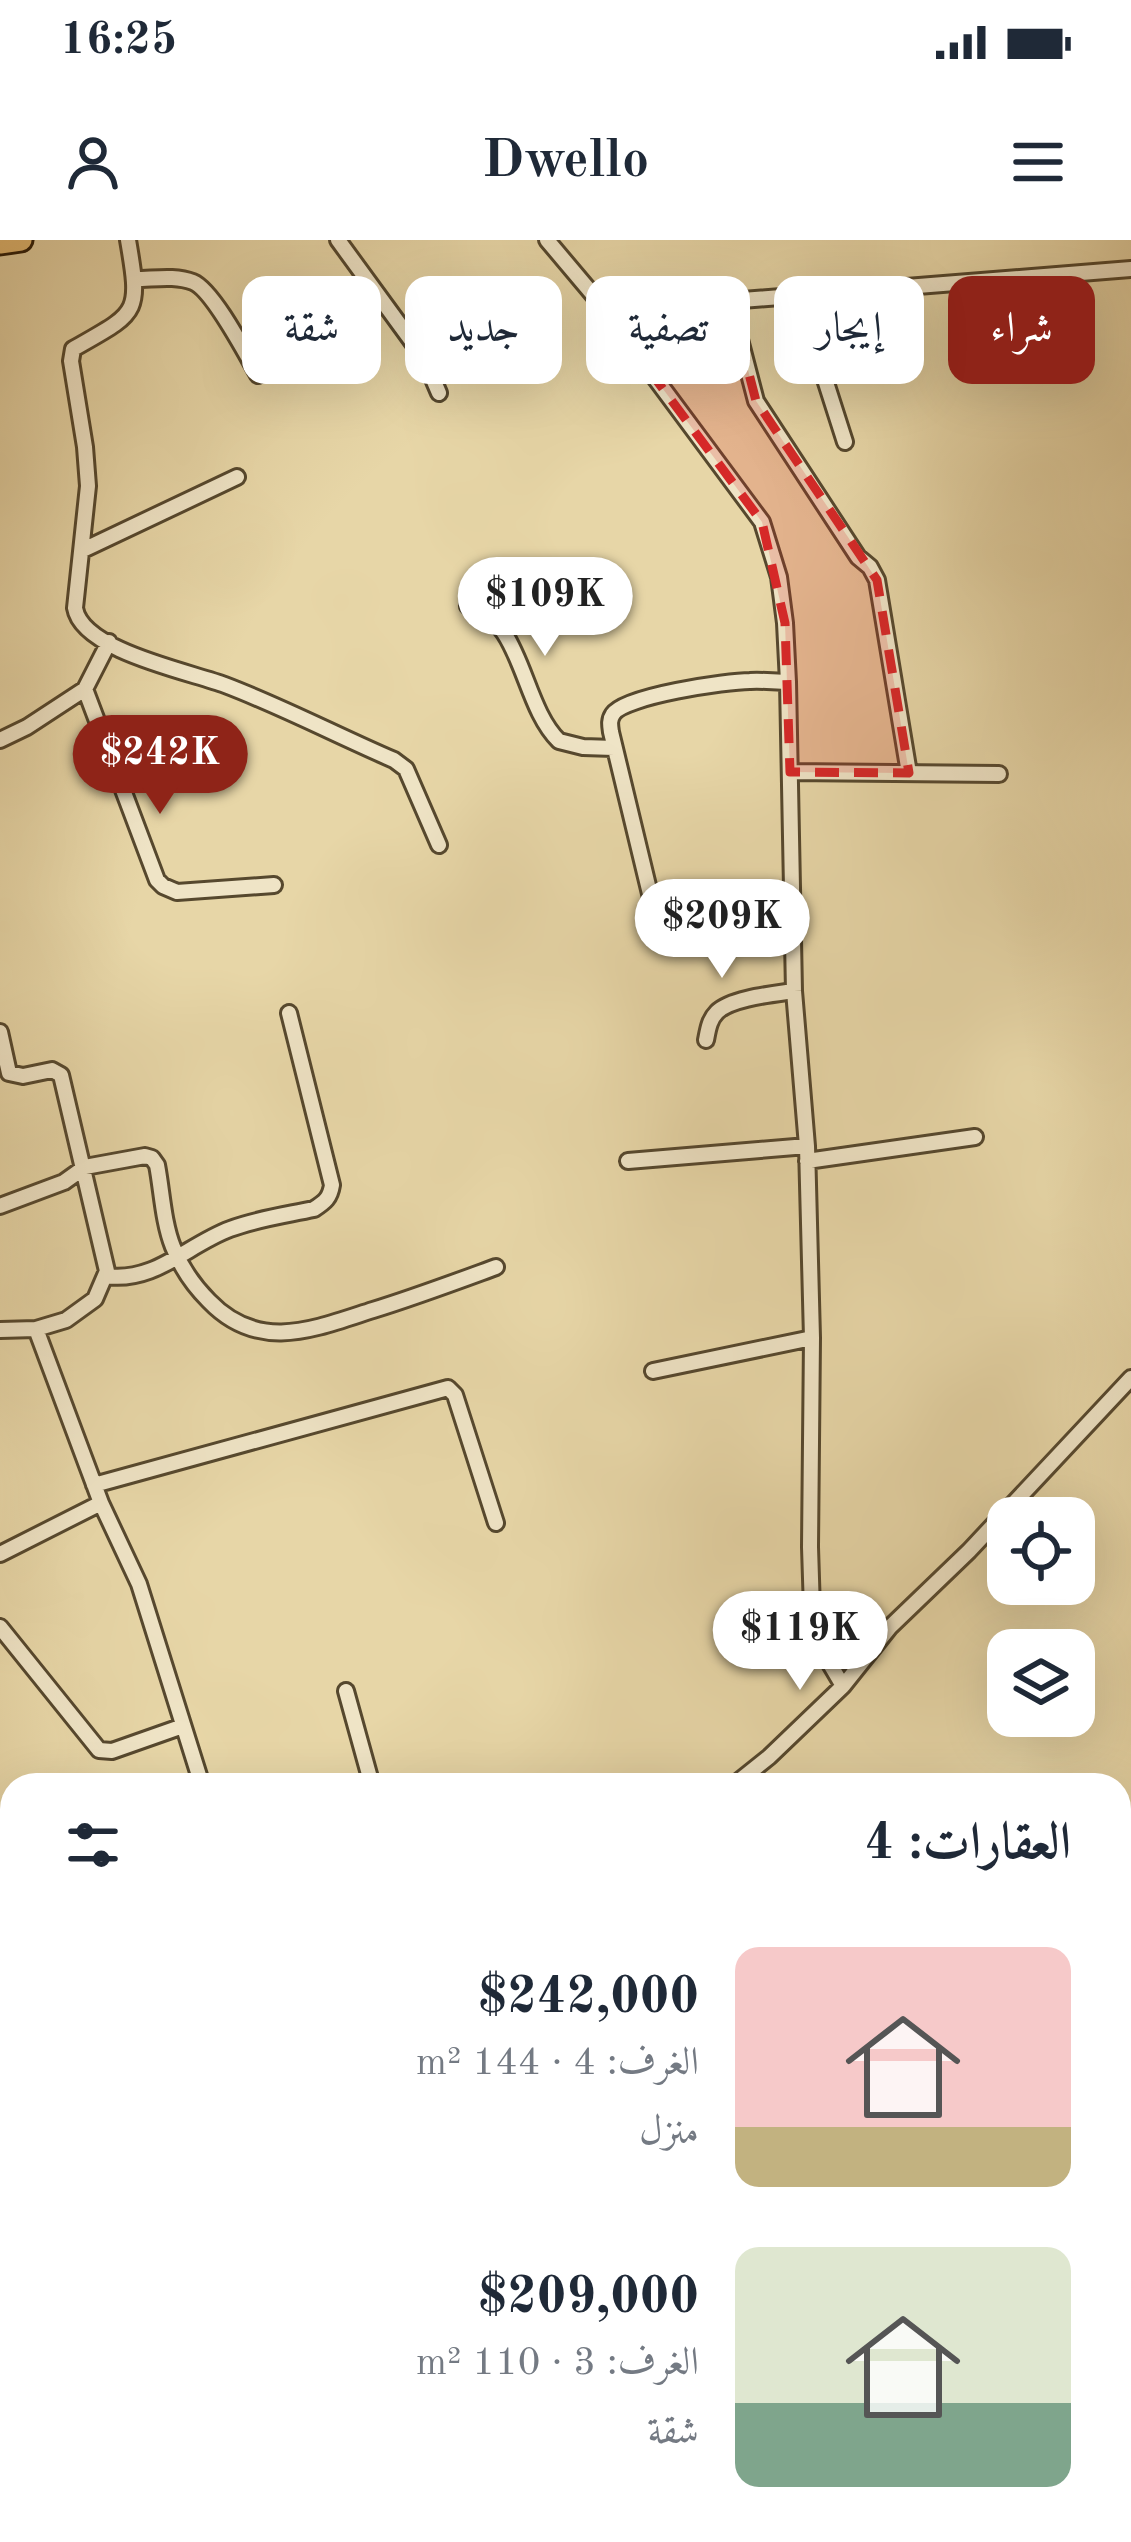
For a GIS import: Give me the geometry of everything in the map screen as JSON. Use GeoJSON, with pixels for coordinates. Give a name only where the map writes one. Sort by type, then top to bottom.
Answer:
{"type":"FeatureCollection","features":[{"type":"Feature","properties":{"kind":"main road"},"geometry":{"type":"LineString","coordinates":[[0,243],[21,240]]}},
{"type":"Feature","properties":{"kind":"street"},"geometry":{"type":"LineString","coordinates":[[128,240],[137,295],[114,326],[73,349],[71,361],[88,487],[76,617],[109,642],[157,666],[224,685],[394,760],[406,769],[439,845]]}},
{"type":"Feature","properties":{"kind":"street"},"geometry":{"type":"LineString","coordinates":[[338,240],[424,358],[440,393]]}},
{"type":"Feature","properties":{"kind":"street"},"geometry":{"type":"LineString","coordinates":[[547,240],[586,287]]}},
{"type":"Feature","properties":{"kind":"street"},"geometry":{"type":"LineString","coordinates":[[924,286],[1131,269]]}},
{"type":"Feature","properties":{"kind":"street"},"geometry":{"type":"LineString","coordinates":[[136,279],[176,278],[201,286],[242,347]]}},
{"type":"Feature","properties":{"kind":"street"},"geometry":{"type":"LineString","coordinates":[[750,377],[756,400],[877,580],[909,773]]}},
{"type":"Feature","properties":{"kind":"street"},"geometry":{"type":"LineString","coordinates":[[660,384],[762,522],[779,577],[788,682],[794,992],[807,1153],[812,1610],[820,1647],[843,1686]]}},
{"type":"Feature","properties":{"kind":"street"},"geometry":{"type":"LineString","coordinates":[[826,384],[845,442]]}},
{"type":"Feature","properties":{"kind":"street"},"geometry":{"type":"LineString","coordinates":[[83,550],[237,477]]}},
{"type":"Feature","properties":{"kind":"street"},"geometry":{"type":"LineString","coordinates":[[468,606],[482,609],[510,641],[533,704],[551,734],[568,744],[614,748]]}},
{"type":"Feature","properties":{"kind":"street"},"geometry":{"type":"LineString","coordinates":[[0,740],[86,689],[109,642]]}},
{"type":"Feature","properties":{"kind":"street"},"geometry":{"type":"LineString","coordinates":[[658,927],[614,748],[613,714],[637,700],[696,688],[747,681],[788,682]]}},
{"type":"Feature","properties":{"kind":"street"},"geometry":{"type":"LineString","coordinates":[[86,689],[157,880],[177,892],[274,885]]}},
{"type":"Feature","properties":{"kind":"street"},"geometry":{"type":"LineString","coordinates":[[790,772],[999,774]]}},
{"type":"Feature","properties":{"kind":"street"},"geometry":{"type":"LineString","coordinates":[[706,1040],[711,1018],[726,1006],[794,992]]}},
{"type":"Feature","properties":{"kind":"street"},"geometry":{"type":"LineString","coordinates":[[106,1276],[134,1276],[179,1258],[221,1233],[314,1209],[330,1196],[332,1185],[289,1013]]}},
{"type":"Feature","properties":{"kind":"street"},"geometry":{"type":"LineString","coordinates":[[0,1032],[9,1073],[23,1076],[52,1070],[62,1075],[107,1267],[95,1299],[66,1320],[36,1330],[0,1330]]}},
{"type":"Feature","properties":{"kind":"street"},"geometry":{"type":"LineString","coordinates":[[628,1161],[807,1153],[974,1137]]}},
{"type":"Feature","properties":{"kind":"street"},"geometry":{"type":"LineString","coordinates":[[0,1206],[52,1187],[85,1167],[146,1156],[157,1165],[170,1236],[194,1283],[217,1309],[249,1329],[265,1332],[327,1326],[496,1267]]}},
{"type":"Feature","properties":{"kind":"street"},"geometry":{"type":"LineString","coordinates":[[36,1330],[101,1503],[139,1584],[198,1773]]}},
{"type":"Feature","properties":{"kind":"street"},"geometry":{"type":"LineString","coordinates":[[653,1371],[812,1338]]}},
{"type":"Feature","properties":{"kind":"street"},"geometry":{"type":"LineString","coordinates":[[749,1773],[843,1686],[890,1627],[969,1551],[1131,1378]]}},
{"type":"Feature","properties":{"kind":"street"},"geometry":{"type":"LineString","coordinates":[[94,1485],[448,1388],[454,1392],[496,1523]]}},
{"type":"Feature","properties":{"kind":"street"},"geometry":{"type":"LineString","coordinates":[[0,1554],[101,1503]]}},
{"type":"Feature","properties":{"kind":"street"},"geometry":{"type":"LineString","coordinates":[[0,1627],[99,1750],[112,1751],[183,1726]]}},
{"type":"Feature","properties":{"kind":"street"},"geometry":{"type":"LineString","coordinates":[[346,1691],[369,1773]]}},
{"type":"Feature","properties":{"kind":"highlighted area"},"geometry":{"type":"Polygon","coordinates":[[[730,301],[756,401],[877,580],[909,773],[790,772],[785,623],[762,522],[605,311],[730,301]]]}}]}
